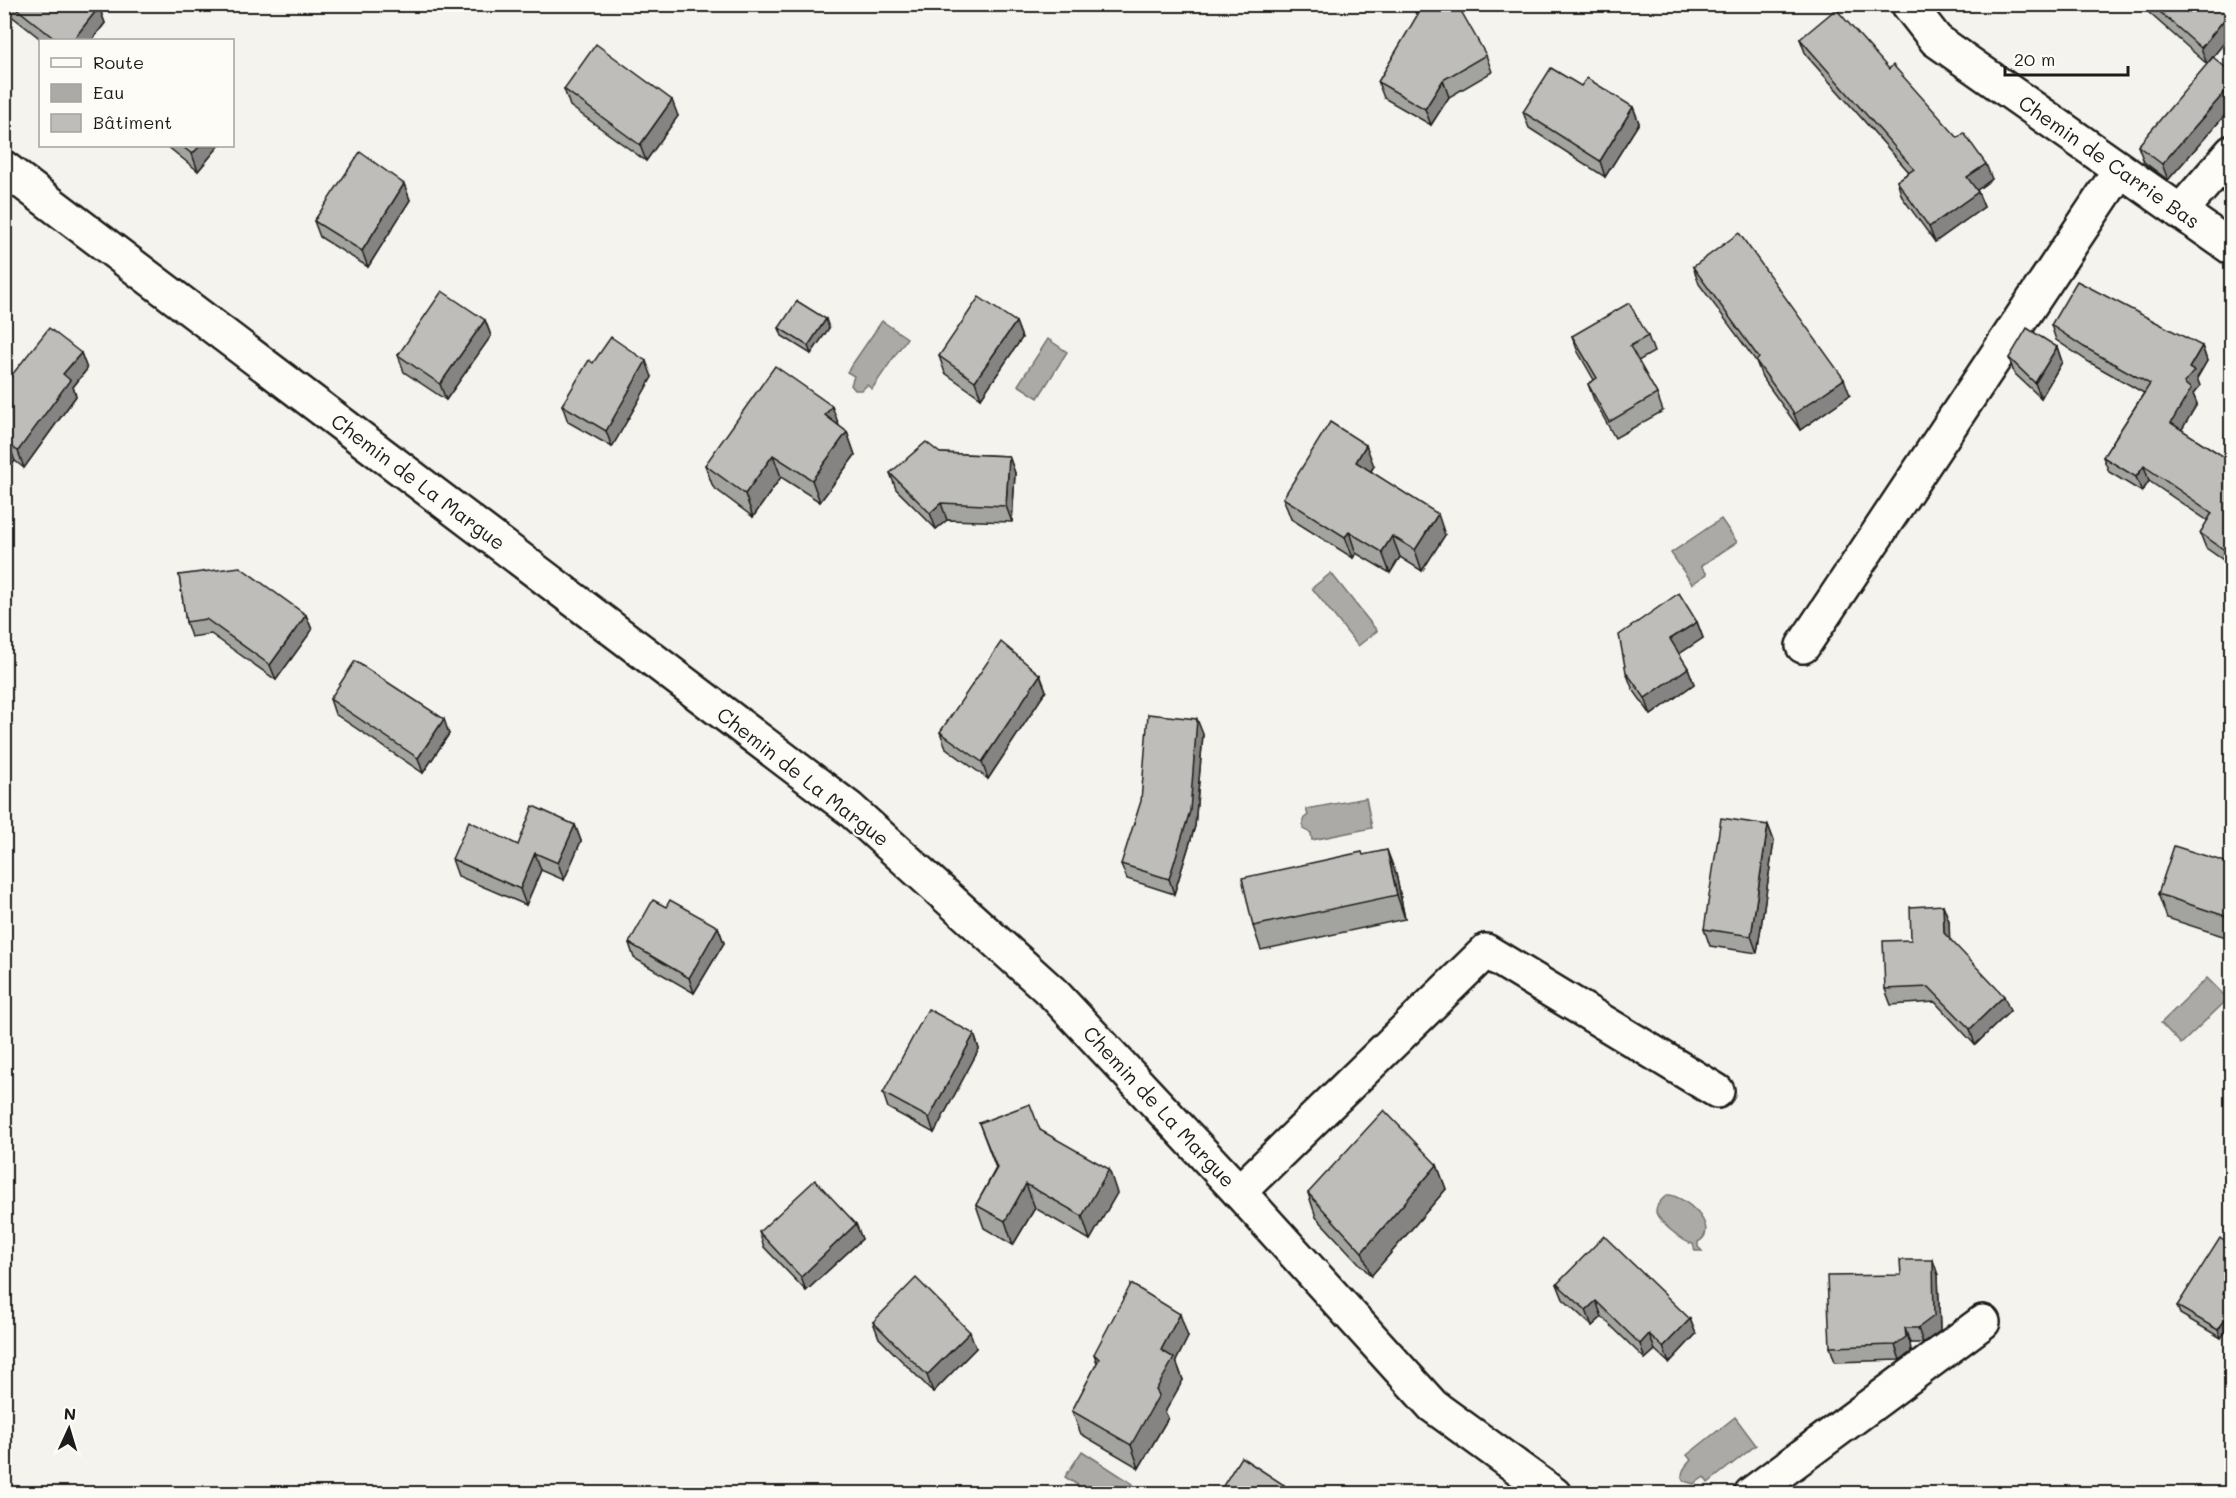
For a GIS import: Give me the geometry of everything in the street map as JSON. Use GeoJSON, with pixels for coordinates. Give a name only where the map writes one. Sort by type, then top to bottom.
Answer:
{"type":"FeatureCollection","features":[{"type":"Feature","properties":{"kind":"street","name":"Chemin de Carrie Bas"},"geometry":{"type":"LineString","coordinates":[[1908,4],[1936,40],[2232,248]]}},
{"type":"Feature","properties":{"kind":"street"},"geometry":{"type":"LineString","coordinates":[[2180,212],[2232,152]]}},
{"type":"Feature","properties":{"kind":"street","name":"Chemin de La Margue"},"geometry":{"type":"LineString","coordinates":[[4,168],[850,809],[1054,994],[1239,1192],[1433,1406],[1554,1494]]}},
{"type":"Feature","properties":{"kind":"street"},"geometry":{"type":"LineString","coordinates":[[1803,646],[2120,170]]}},
{"type":"Feature","properties":{"kind":"street"},"geometry":{"type":"LineString","coordinates":[[1239,1192],[1486,951],[1717,1091]]}},
{"type":"Feature","properties":{"kind":"street"},"geometry":{"type":"LineString","coordinates":[[1751,1494],[1983,1322]]}},
{"type":"Feature","properties":{"kind":"water"},"geometry":{"type":"Polygon","coordinates":[[[882,321],[907,338],[872,389],[867,385],[862,390],[855,390],[851,385],[854,376],[847,372],[882,321]]]}},
{"type":"Feature","properties":{"kind":"water"},"geometry":{"type":"Polygon","coordinates":[[[1048,339],[1067,352],[1038,398],[1018,385],[1048,339]]]}},
{"type":"Feature","properties":{"kind":"water"},"geometry":{"type":"Polygon","coordinates":[[[1721,519],[1737,542],[1701,566],[1707,574],[1692,584],[1671,553],[1721,519]]]}},
{"type":"Feature","properties":{"kind":"water"},"geometry":{"type":"Polygon","coordinates":[[[1331,573],[1377,631],[1358,646],[1312,588],[1331,573]]]}},
{"type":"Feature","properties":{"kind":"water"},"geometry":{"type":"Polygon","coordinates":[[[1366,798],[1372,828],[1312,840],[1311,833],[1303,829],[1303,819],[1308,815],[1306,809],[1366,798]]]}},
{"type":"Feature","properties":{"kind":"water"},"geometry":{"type":"Polygon","coordinates":[[[2207,978],[2228,999],[2181,1044],[2161,1023],[2207,978]]]}},
{"type":"Feature","properties":{"kind":"water"},"geometry":{"type":"Polygon","coordinates":[[[1667,1195],[1674,1196],[1690,1205],[1703,1220],[1706,1228],[1704,1236],[1698,1242],[1698,1247],[1702,1251],[1695,1251],[1693,1244],[1678,1236],[1658,1216],[1657,1207],[1667,1195]]]}},
{"type":"Feature","properties":{"kind":"water"},"geometry":{"type":"Polygon","coordinates":[[[1735,1417],[1756,1445],[1708,1483],[1704,1477],[1694,1484],[1684,1481],[1682,1473],[1691,1460],[1687,1455],[1735,1417]]]}},
{"type":"Feature","properties":{"kind":"water"},"geometry":{"type":"Polygon","coordinates":[[[1082,1451],[1133,1484],[1128,1493],[1090,1493],[1065,1477],[1082,1451]]]}},
{"type":"Feature","properties":{"kind":"building"},"geometry":{"type":"Polygon","coordinates":[[[11,4],[96,4],[99,7],[74,39],[55,39],[11,4]]]}},
{"type":"Feature","properties":{"kind":"building"},"geometry":{"type":"Polygon","coordinates":[[[1413,4],[1457,4],[1486,55],[1443,80],[1425,109],[1378,82],[1418,14],[1413,4]]]}},
{"type":"Feature","properties":{"kind":"building"},"geometry":{"type":"Polygon","coordinates":[[[2151,4],[2231,4],[2232,10],[2201,48],[2151,4]]]}},
{"type":"Feature","properties":{"kind":"building"},"geometry":{"type":"Polygon","coordinates":[[[1836,9],[1889,69],[1893,65],[1958,138],[1964,133],[1986,164],[1967,177],[1978,192],[1929,227],[1897,181],[1914,169],[1800,39],[1836,9]]]}},
{"type":"Feature","properties":{"kind":"building"},"geometry":{"type":"Polygon","coordinates":[[[596,44],[672,100],[640,145],[564,89],[596,44]]]}},
{"type":"Feature","properties":{"kind":"building"},"geometry":{"type":"Polygon","coordinates":[[[2213,57],[2232,73],[2232,84],[2162,164],[2138,146],[2213,57]]]}},
{"type":"Feature","properties":{"kind":"building"},"geometry":{"type":"Polygon","coordinates":[[[1551,68],[1581,86],[1587,78],[1633,107],[1600,161],[1523,112],[1551,68]]]}},
{"type":"Feature","properties":{"kind":"building"},"geometry":{"type":"Polygon","coordinates":[[[183,147],[199,147],[192,154],[183,147]]]}},
{"type":"Feature","properties":{"kind":"building"},"geometry":{"type":"Polygon","coordinates":[[[360,152],[404,184],[362,251],[314,221],[360,152]]]}},
{"type":"Feature","properties":{"kind":"building"},"geometry":{"type":"Polygon","coordinates":[[[1739,233],[1844,379],[1794,414],[1756,361],[1759,358],[1693,267],[1739,233]]]}},
{"type":"Feature","properties":{"kind":"building"},"geometry":{"type":"Polygon","coordinates":[[[2077,281],[2202,346],[2189,368],[2194,371],[2184,383],[2191,389],[2171,423],[2232,462],[2232,555],[2200,533],[2212,513],[2144,466],[2136,477],[2103,457],[2150,384],[2084,347],[2051,325],[2077,281]]]}},
{"type":"Feature","properties":{"kind":"building"},"geometry":{"type":"Polygon","coordinates":[[[442,291],[485,320],[440,384],[398,355],[442,291]]]}},
{"type":"Feature","properties":{"kind":"building"},"geometry":{"type":"Polygon","coordinates":[[[979,297],[1016,322],[975,381],[939,356],[979,297]]]}},
{"type":"Feature","properties":{"kind":"building"},"geometry":{"type":"Polygon","coordinates":[[[797,301],[826,319],[808,346],[779,328],[797,301]]]}},
{"type":"Feature","properties":{"kind":"building"},"geometry":{"type":"Polygon","coordinates":[[[1629,303],[1648,336],[1630,346],[1657,394],[1609,422],[1588,384],[1597,378],[1572,336],[1629,303]]]}},
{"type":"Feature","properties":{"kind":"building"},"geometry":{"type":"Polygon","coordinates":[[[49,328],[81,353],[63,374],[70,380],[18,451],[9,445],[4,450],[4,385],[49,328]]]}},
{"type":"Feature","properties":{"kind":"building"},"geometry":{"type":"Polygon","coordinates":[[[2027,328],[2057,347],[2035,383],[2009,358],[2027,328]]]}},
{"type":"Feature","properties":{"kind":"building"},"geometry":{"type":"Polygon","coordinates":[[[611,337],[646,361],[606,431],[562,405],[589,360],[593,363],[611,337]]]}},
{"type":"Feature","properties":{"kind":"building"},"geometry":{"type":"Polygon","coordinates":[[[775,366],[832,406],[825,415],[847,432],[812,480],[773,455],[745,494],[705,465],[775,366]]]}},
{"type":"Feature","properties":{"kind":"building"},"geometry":{"type":"Polygon","coordinates":[[[1330,422],[1366,445],[1356,462],[1438,514],[1415,550],[1392,536],[1382,552],[1349,532],[1345,537],[1283,498],[1330,422]]]}},
{"type":"Feature","properties":{"kind":"building"},"geometry":{"type":"Polygon","coordinates":[[[926,442],[940,453],[1009,456],[1006,506],[941,503],[930,513],[890,473],[926,442]]]}},
{"type":"Feature","properties":{"kind":"building"},"geometry":{"type":"Polygon","coordinates":[[[240,567],[306,615],[270,665],[206,619],[186,622],[179,575],[240,567]]]}},
{"type":"Feature","properties":{"kind":"building"},"geometry":{"type":"Polygon","coordinates":[[[1679,593],[1697,622],[1670,639],[1688,668],[1645,698],[1626,672],[1619,635],[1679,593]]]}},
{"type":"Feature","properties":{"kind":"building"},"geometry":{"type":"Polygon","coordinates":[[[1001,642],[1040,675],[982,762],[940,732],[1001,642]]]}},
{"type":"Feature","properties":{"kind":"building"},"geometry":{"type":"Polygon","coordinates":[[[355,661],[444,719],[418,758],[330,699],[355,661]]]}},
{"type":"Feature","properties":{"kind":"building"},"geometry":{"type":"Polygon","coordinates":[[[1148,714],[1197,719],[1190,811],[1169,879],[1121,864],[1141,801],[1148,714]]]}},
{"type":"Feature","properties":{"kind":"building"},"geometry":{"type":"Polygon","coordinates":[[[533,806],[575,825],[558,863],[535,853],[520,889],[452,859],[469,821],[518,845],[533,806]]]}},
{"type":"Feature","properties":{"kind":"building"},"geometry":{"type":"Polygon","coordinates":[[[1721,818],[1768,825],[1751,936],[1704,929],[1721,818]]]}},
{"type":"Feature","properties":{"kind":"building"},"geometry":{"type":"Polygon","coordinates":[[[2174,846],[2232,864],[2232,921],[2228,917],[2158,894],[2174,846]]]}},
{"type":"Feature","properties":{"kind":"building"},"geometry":{"type":"Polygon","coordinates":[[[1387,850],[1397,895],[1253,926],[1242,878],[1362,852],[1363,855],[1387,850]]]}},
{"type":"Feature","properties":{"kind":"building"},"geometry":{"type":"Polygon","coordinates":[[[653,900],[666,907],[670,900],[718,927],[689,978],[629,943],[653,900]]]}},
{"type":"Feature","properties":{"kind":"building"},"geometry":{"type":"Polygon","coordinates":[[[1943,905],[1944,933],[2004,996],[1970,1029],[1929,987],[1885,989],[1883,941],[1911,940],[1910,907],[1943,905]]]}},
{"type":"Feature","properties":{"kind":"building"},"geometry":{"type":"Polygon","coordinates":[[[928,1009],[974,1034],[929,1118],[883,1093],[928,1009]]]}},
{"type":"Feature","properties":{"kind":"building"},"geometry":{"type":"Polygon","coordinates":[[[1030,1104],[1040,1130],[1109,1169],[1082,1216],[1026,1184],[1005,1221],[976,1205],[997,1168],[979,1123],[1030,1104]]]}},
{"type":"Feature","properties":{"kind":"building"},"geometry":{"type":"Polygon","coordinates":[[[1384,1110],[1437,1165],[1362,1252],[1308,1193],[1384,1110]]]}},
{"type":"Feature","properties":{"kind":"building"},"geometry":{"type":"Polygon","coordinates":[[[815,1180],[856,1224],[801,1277],[759,1232],[815,1180]]]}},
{"type":"Feature","properties":{"kind":"building"},"geometry":{"type":"Polygon","coordinates":[[[1604,1236],[1690,1319],[1663,1347],[1649,1334],[1640,1344],[1596,1301],[1586,1310],[1557,1284],[1604,1236]]]}},
{"type":"Feature","properties":{"kind":"building"},"geometry":{"type":"Polygon","coordinates":[[[2220,1238],[2232,1247],[2232,1279],[2223,1293],[2232,1298],[2232,1309],[2218,1330],[2177,1306],[2220,1238]]]}},
{"type":"Feature","properties":{"kind":"building"},"geometry":{"type":"Polygon","coordinates":[[[1900,1260],[1933,1260],[1934,1316],[1918,1328],[1905,1328],[1906,1337],[1895,1345],[1830,1347],[1827,1276],[1901,1275],[1900,1260]]]}},
{"type":"Feature","properties":{"kind":"building"},"geometry":{"type":"Polygon","coordinates":[[[916,1278],[970,1332],[927,1375],[873,1322],[916,1278]]]}},
{"type":"Feature","properties":{"kind":"building"},"geometry":{"type":"Polygon","coordinates":[[[1131,1284],[1180,1314],[1161,1350],[1174,1358],[1156,1390],[1159,1395],[1131,1445],[1072,1411],[1099,1359],[1094,1354],[1131,1284]]]}},
{"type":"Feature","properties":{"kind":"building"},"geometry":{"type":"Polygon","coordinates":[[[1241,1457],[1284,1485],[1278,1494],[1218,1494],[1241,1457]]]}}]}
